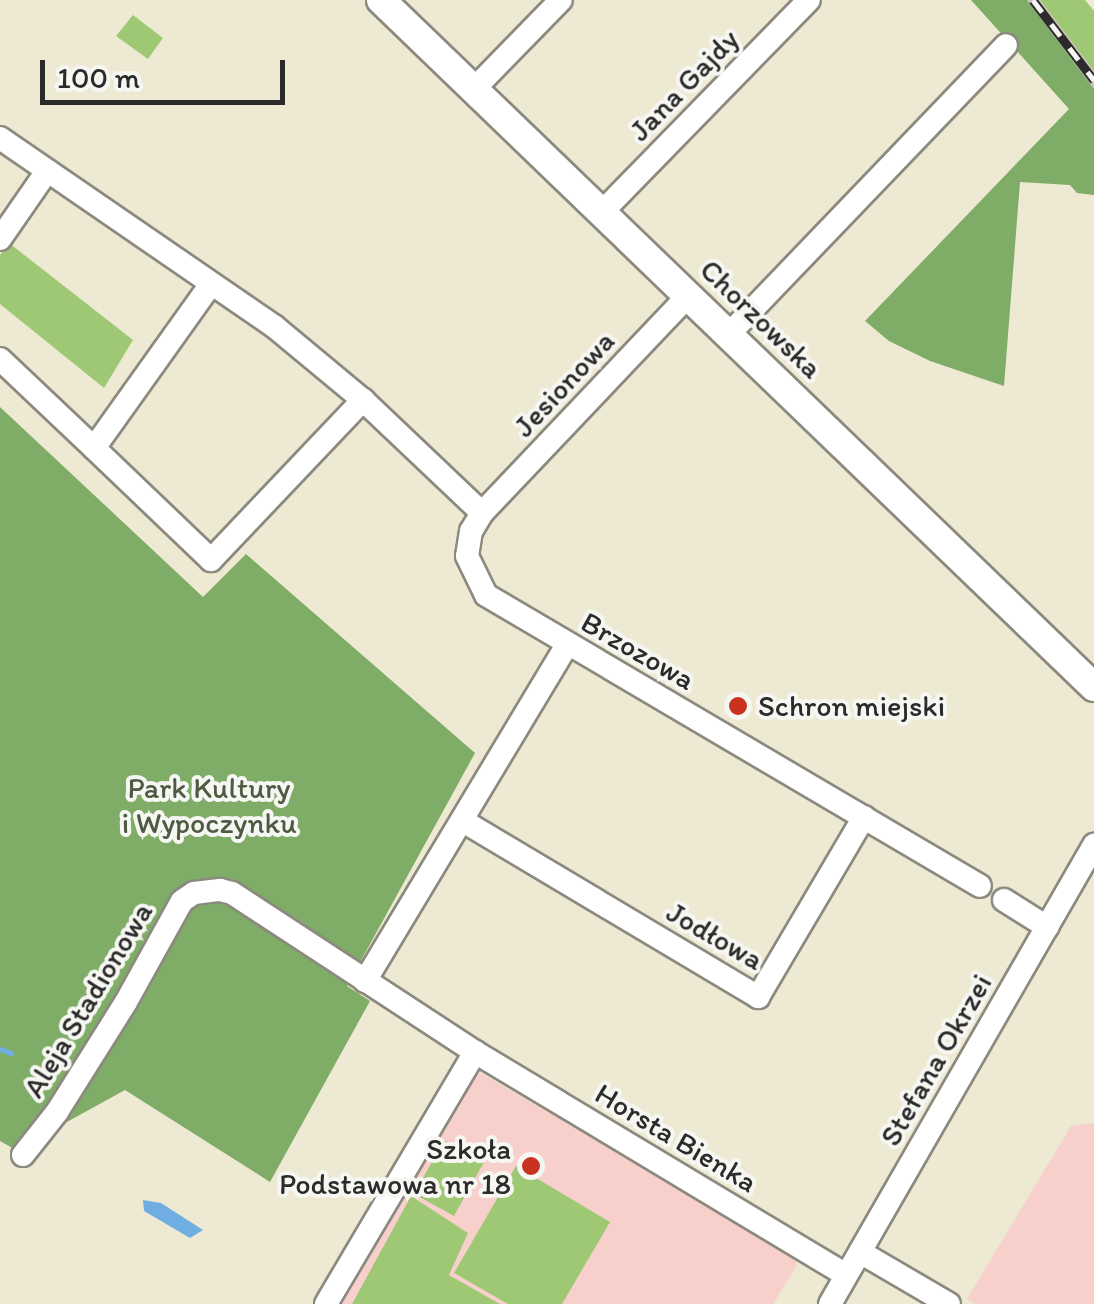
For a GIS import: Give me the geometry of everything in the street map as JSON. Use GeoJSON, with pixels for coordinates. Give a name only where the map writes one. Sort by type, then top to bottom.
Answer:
{"type":"FeatureCollection","features":[{"type":"Feature","properties":{"kind":"main road","name":"Chorzowska"},"geometry":{"type":"LineString","coordinates":[[381,0],[1094,687]]}},
{"type":"Feature","properties":{"kind":"street"},"geometry":{"type":"LineString","coordinates":[[474,89],[561,0]]}},
{"type":"Feature","properties":{"kind":"street","name":"Jana Gajdy"},"geometry":{"type":"LineString","coordinates":[[602,212],[809,0]]}},
{"type":"Feature","properties":{"kind":"street"},"geometry":{"type":"LineString","coordinates":[[729,334],[1006,45]]}},
{"type":"Feature","properties":{"kind":"street"},"geometry":{"type":"LineString","coordinates":[[0,138],[275,327],[363,400],[482,513]]}},
{"type":"Feature","properties":{"kind":"street"},"geometry":{"type":"LineString","coordinates":[[0,239],[47,171]]}},
{"type":"Feature","properties":{"kind":"street"},"geometry":{"type":"LineString","coordinates":[[94,448],[212,284]]}},
{"type":"Feature","properties":{"kind":"street","name":"Jesionowa"},"geometry":{"type":"LineString","coordinates":[[482,513],[689,295]]}},
{"type":"Feature","properties":{"kind":"street"},"geometry":{"type":"LineString","coordinates":[[0,359],[211,560],[363,400]]}},
{"type":"Feature","properties":{"kind":"street","name":"Brzozowa"},"geometry":{"type":"LineString","coordinates":[[482,513],[468,542],[467,556],[476,582],[498,604],[980,886]]}},
{"type":"Feature","properties":{"kind":"street"},"geometry":{"type":"LineString","coordinates":[[364,981],[568,644]]}},
{"type":"Feature","properties":{"kind":"street","name":"Jodłowa"},"geometry":{"type":"LineString","coordinates":[[463,821],[758,997],[864,817]]}},
{"type":"Feature","properties":{"kind":"street","name":"Stefana Okrzei"},"geometry":{"type":"LineString","coordinates":[[830,1304],[1094,845]]}},
{"type":"Feature","properties":{"kind":"street","name":"Aleja Stadionowa"},"geometry":{"type":"LineString","coordinates":[[23,1155],[57,1112],[126,1002],[182,901],[194,893],[208,889],[232,892],[364,981]]}},
{"type":"Feature","properties":{"kind":"street"},"geometry":{"type":"LineString","coordinates":[[1004,900],[1047,926]]}},
{"type":"Feature","properties":{"kind":"street","name":"Horsta Bienka"},"geometry":{"type":"LineString","coordinates":[[364,981],[846,1275]]}},
{"type":"Feature","properties":{"kind":"street"},"geometry":{"type":"LineString","coordinates":[[326,1304],[475,1052]]}},
{"type":"Feature","properties":{"kind":"street"},"geometry":{"type":"LineString","coordinates":[[860,1252],[949,1304]]}},
{"type":"Feature","properties":{"kind":"shaded area"},"geometry":{"type":"Polygon","coordinates":[[[1027,0],[1040,0],[1094,71],[1094,89],[1027,0]]]}},
{"type":"Feature","properties":{"kind":"shaded area","name":"Szkoła Podstawowa nr 18"},"geometry":{"type":"Polygon","coordinates":[[[481,1073],[795,1257],[797,1265],[773,1304],[342,1304],[474,1076],[481,1073]]]}},
{"type":"Feature","properties":{"kind":"shaded area"},"geometry":{"type":"Polygon","coordinates":[[[1094,1123],[1094,1304],[975,1304],[967,1299],[1071,1126],[1094,1123]]]}},
{"type":"Feature","properties":{"kind":"green space"},"geometry":{"type":"Polygon","coordinates":[[[971,0],[1027,0],[1094,89],[1094,195],[1077,193],[1070,185],[1020,182],[1004,386],[930,361],[889,341],[865,321],[1069,109],[971,0]]]}},
{"type":"Feature","properties":{"kind":"green space"},"geometry":{"type":"Polygon","coordinates":[[[1040,0],[1085,0],[1094,11],[1094,71],[1040,0]]]}},
{"type":"Feature","properties":{"kind":"green space"},"geometry":{"type":"Polygon","coordinates":[[[133,15],[163,38],[148,59],[116,36],[133,15]]]}},
{"type":"Feature","properties":{"kind":"green space"},"geometry":{"type":"Polygon","coordinates":[[[9,243],[133,340],[104,388],[0,304],[0,255],[9,243]]]}},
{"type":"Feature","properties":{"kind":"green space","name":"Park Kultury i Wypoczynku"},"geometry":{"type":"Polygon","coordinates":[[[0,407],[203,597],[246,554],[475,753],[347,986],[370,1001],[270,1182],[125,1090],[16,1150],[0,1141],[0,407]]]}},
{"type":"Feature","properties":{"kind":"green space"},"geometry":{"type":"Polygon","coordinates":[[[444,1140],[484,1162],[454,1216],[414,1194],[444,1140]]]}},
{"type":"Feature","properties":{"kind":"green space"},"geometry":{"type":"Polygon","coordinates":[[[516,1166],[610,1222],[562,1304],[508,1304],[454,1273],[516,1166]]]}},
{"type":"Feature","properties":{"kind":"green space"},"geometry":{"type":"Polygon","coordinates":[[[411,1196],[468,1233],[449,1275],[500,1304],[352,1304],[411,1196]]]}},
{"type":"Feature","properties":{"kind":"water"},"geometry":{"type":"Polygon","coordinates":[[[143,1200],[161,1203],[203,1230],[190,1238],[144,1211],[143,1200]]]}},
{"type":"Feature","properties":{"kind":"waterway"},"geometry":{"type":"LineString","coordinates":[[0,1049],[11,1053]]}},
{"type":"Feature","properties":{"kind":"railway"},"geometry":{"type":"LineString","coordinates":[[1033,0],[1094,80]]}},
{"type":"Feature","properties":{"kind":"place","name":"Schron miejski"},"geometry":{"type":"Point","coordinates":[738,706]}},
{"type":"Feature","properties":{"kind":"place","name":"Szkoła Podstawowa nr 18"},"geometry":{"type":"Point","coordinates":[531,1166]}}]}
